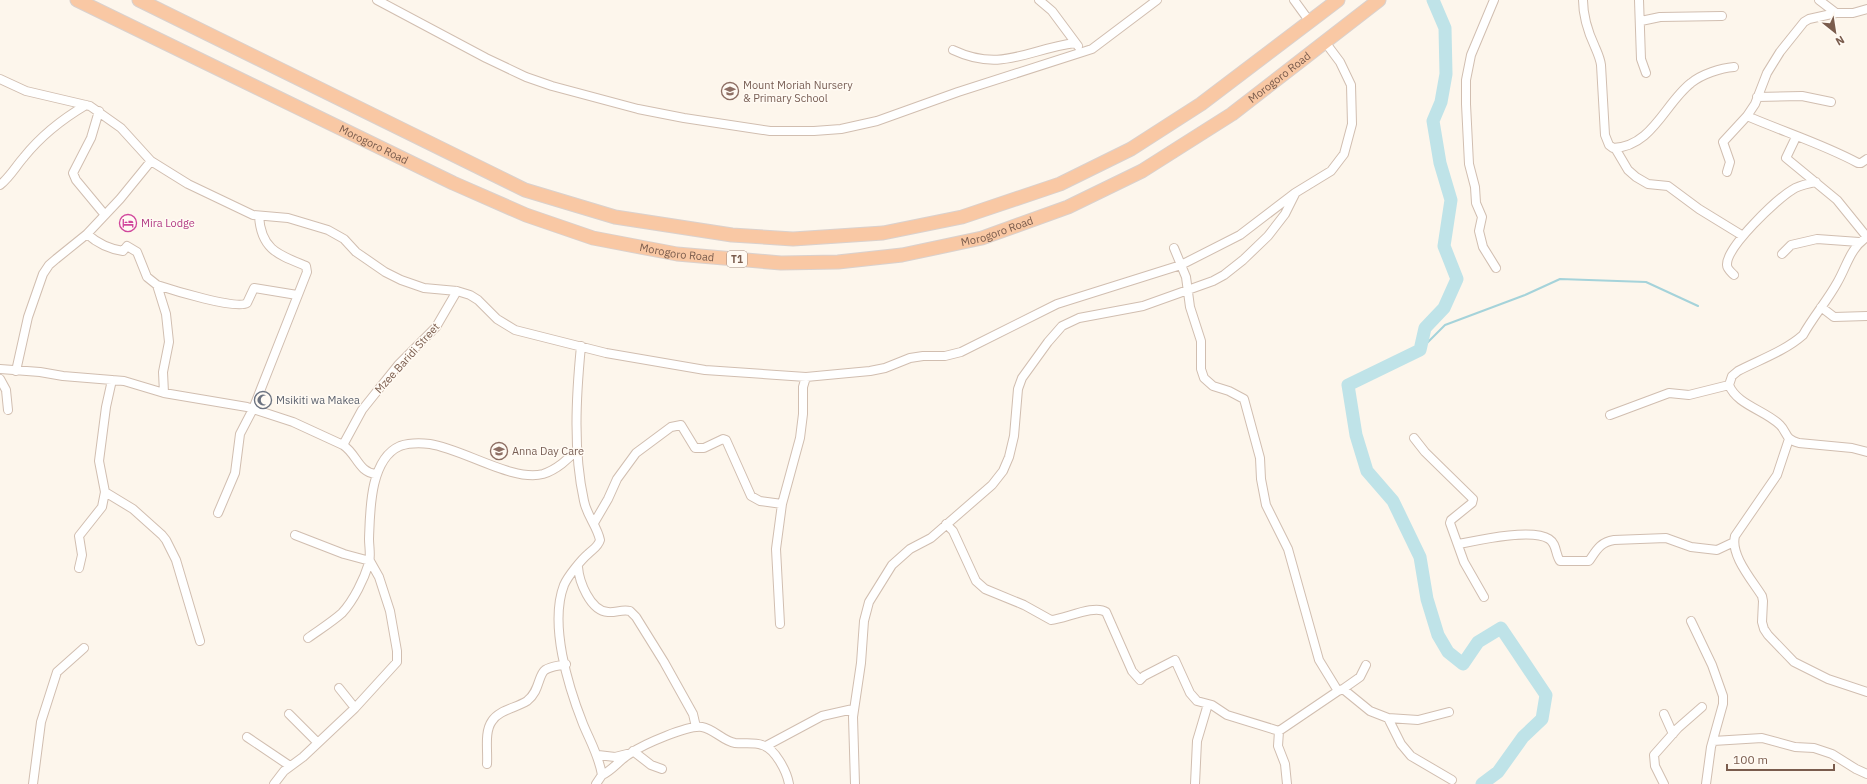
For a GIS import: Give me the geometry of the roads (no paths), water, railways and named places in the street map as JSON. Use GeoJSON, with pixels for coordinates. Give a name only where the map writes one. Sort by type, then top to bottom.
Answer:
{"type":"FeatureCollection","features":[{"type":"Feature","properties":{"kind":"highway","name":"Morogoro Road"},"geometry":{"type":"LineString","coordinates":[[77,0],[453,183],[526,215],[593,238],[677,254],[781,263],[838,262],[902,255],[982,238],[1068,207],[1142,171],[1225,118],[1379,0]]}},
{"type":"Feature","properties":{"kind":"highway","name":"Morogoro Road"},"geometry":{"type":"LineString","coordinates":[[139,0],[525,190],[615,217],[732,235],[793,239],[883,233],[962,217],[1060,184],[1130,149],[1201,104],[1338,0]]}},
{"type":"Feature","properties":{"kind":"street"},"geometry":{"type":"LineString","coordinates":[[377,0],[486,58],[526,77],[552,86],[638,109],[770,131],[814,131],[841,129],[877,122],[958,92],[1082,52],[1099,45],[1123,24],[1158,0]]}},
{"type":"Feature","properties":{"kind":"street"},"geometry":{"type":"LineString","coordinates":[[1039,0],[1052,11],[1082,52]]}},
{"type":"Feature","properties":{"kind":"street"},"geometry":{"type":"LineString","coordinates":[[1294,0],[1310,22]]}},
{"type":"Feature","properties":{"kind":"street"},"geometry":{"type":"LineString","coordinates":[[1494,0],[1471,55],[1466,80],[1466,131],[1469,164],[1476,187],[1476,204],[1482,217],[1479,231],[1483,247],[1496,268]]}},
{"type":"Feature","properties":{"kind":"street"},"geometry":{"type":"LineString","coordinates":[[1583,0],[1586,22],[1599,55],[1601,65],[1605,136],[1609,145],[1615,148],[1628,170],[1636,177],[1648,184],[1668,186],[1699,209],[1743,236]]}},
{"type":"Feature","properties":{"kind":"street"},"geometry":{"type":"LineString","coordinates":[[1639,0],[1641,21],[1641,59],[1646,73]]}},
{"type":"Feature","properties":{"kind":"street"},"geometry":{"type":"LineString","coordinates":[[1820,0],[1836,13]]}},
{"type":"Feature","properties":{"kind":"street"},"geometry":{"type":"LineString","coordinates":[[1727,172],[1730,162],[1723,142],[1747,116],[1767,73],[1780,52],[1801,25],[1809,19],[1836,13],[1853,13],[1867,9]]}},
{"type":"Feature","properties":{"kind":"street"},"geometry":{"type":"LineString","coordinates":[[1641,21],[1660,18],[1722,16]]}},
{"type":"Feature","properties":{"kind":"street"},"geometry":{"type":"LineString","coordinates":[[0,79],[26,91],[86,105],[98,111],[121,128],[151,161],[188,184],[259,216],[288,218],[328,230],[344,239],[362,257],[385,272],[401,280],[424,288],[457,291],[478,300],[497,319],[515,330],[606,353],[705,370],[806,377],[870,371],[885,368],[910,358],[923,356],[945,356],[961,352],[1057,304],[1181,265],[1240,235],[1295,193],[1331,171],[1344,154],[1352,124],[1351,85],[1340,62],[1325,42]]}},
{"type":"Feature","properties":{"kind":"street"},"geometry":{"type":"LineString","coordinates":[[953,50],[981,60],[998,60],[1011,59],[1057,45],[1075,43]]}},
{"type":"Feature","properties":{"kind":"street"},"geometry":{"type":"LineString","coordinates":[[1615,148],[1629,145],[1643,136],[1666,113],[1691,83],[1710,73],[1734,67]]}},
{"type":"Feature","properties":{"kind":"street"},"geometry":{"type":"LineString","coordinates":[[1757,97],[1802,96],[1831,102]]}},
{"type":"Feature","properties":{"kind":"street"},"geometry":{"type":"LineString","coordinates":[[0,185],[11,174],[24,156],[42,139],[64,120],[86,105]]}},
{"type":"Feature","properties":{"kind":"street"},"geometry":{"type":"LineString","coordinates":[[98,111],[91,138],[73,173],[76,180],[105,215]]}},
{"type":"Feature","properties":{"kind":"street"},"geometry":{"type":"LineString","coordinates":[[1747,116],[1796,137],[1833,150],[1858,163],[1861,164],[1867,159]]}},
{"type":"Feature","properties":{"kind":"street"},"geometry":{"type":"LineString","coordinates":[[1729,385],[1732,376],[1738,371],[1796,341],[1803,335],[1837,283],[1852,251],[1859,242],[1867,236],[1837,200],[1786,158],[1796,137]]}},
{"type":"Feature","properties":{"kind":"street"},"geometry":{"type":"LineString","coordinates":[[16,371],[28,317],[46,269],[87,234],[151,161]]}},
{"type":"Feature","properties":{"kind":"street"},"geometry":{"type":"LineString","coordinates":[[1734,275],[1727,266],[1728,260],[1732,249],[1743,236],[1792,190],[1816,182]]}},
{"type":"Feature","properties":{"kind":"street"},"geometry":{"type":"LineString","coordinates":[[855,784],[852,726],[853,709],[861,663],[864,621],[869,602],[875,590],[892,565],[910,549],[931,538],[992,485],[1003,471],[1009,457],[1014,436],[1018,389],[1022,378],[1056,332],[1068,322],[1079,318],[1134,309],[1213,281],[1243,260],[1274,229],[1290,205],[1295,193]]}},
{"type":"Feature","properties":{"kind":"street"},"geometry":{"type":"LineString","coordinates":[[218,513],[234,478],[240,434],[253,409],[297,296],[308,272],[307,268],[278,254],[270,248],[263,236],[259,216]]}},
{"type":"Feature","properties":{"kind":"street"},"geometry":{"type":"LineString","coordinates":[[87,234],[96,242],[116,250],[123,251],[127,246],[131,247],[137,252],[147,277],[157,285],[219,301],[243,305],[248,303],[254,288],[297,296]]}},
{"type":"Feature","properties":{"kind":"street"},"geometry":{"type":"LineString","coordinates":[[1782,254],[1791,244],[1817,238],[1859,242]]}},
{"type":"Feature","properties":{"kind":"street"},"geometry":{"type":"LineString","coordinates":[[1174,248],[1186,277],[1190,307],[1201,341],[1201,369],[1204,378],[1213,386],[1230,391],[1244,399],[1260,458],[1261,479],[1266,506],[1288,549],[1319,660],[1340,690],[1370,711],[1388,718],[1423,720],[1449,712]]}},
{"type":"Feature","properties":{"kind":"street"},"geometry":{"type":"LineString","coordinates":[[157,285],[166,314],[169,335],[163,372],[164,393]]}},
{"type":"Feature","properties":{"kind":"street","name":"Mzee Baridi Street"},"geometry":{"type":"LineString","coordinates":[[343,445],[362,410],[399,364],[436,327],[457,291]]}},
{"type":"Feature","properties":{"kind":"street"},"geometry":{"type":"LineString","coordinates":[[1820,307],[1834,317],[1867,316]]}},
{"type":"Feature","properties":{"kind":"street"},"geometry":{"type":"LineString","coordinates":[[581,346],[577,450],[586,510],[594,523],[600,540],[598,546],[581,561],[565,583],[558,606],[558,626],[570,688],[598,756],[602,775]]}},
{"type":"Feature","properties":{"kind":"street"},"geometry":{"type":"LineString","coordinates":[[0,370],[40,372],[63,376],[124,381],[164,393],[253,409],[293,422],[343,445],[366,472],[376,474]]}},
{"type":"Feature","properties":{"kind":"street"},"geometry":{"type":"LineString","coordinates":[[780,624],[776,550],[782,504],[800,438],[804,414],[803,386],[806,377]]}},
{"type":"Feature","properties":{"kind":"street"},"geometry":{"type":"LineString","coordinates":[[0,379],[6,390],[8,410]]}},
{"type":"Feature","properties":{"kind":"street"},"geometry":{"type":"LineString","coordinates":[[79,568],[82,555],[79,536],[102,507],[105,492],[99,460],[106,407],[112,380]]}},
{"type":"Feature","properties":{"kind":"street"},"geometry":{"type":"LineString","coordinates":[[1610,415],[1669,393],[1689,395],[1729,385]]}},
{"type":"Feature","properties":{"kind":"street"},"geometry":{"type":"LineString","coordinates":[[1729,385],[1736,396],[1779,424],[1789,440],[1799,443],[1852,448],[1867,452]]}},
{"type":"Feature","properties":{"kind":"street"},"geometry":{"type":"LineString","coordinates":[[594,523],[608,499],[617,479],[629,462],[648,444],[671,427],[678,424],[684,428],[695,448],[704,448],[723,439],[726,440],[751,496],[760,501],[782,504]]}},
{"type":"Feature","properties":{"kind":"street"},"geometry":{"type":"LineString","coordinates":[[1414,438],[1425,452],[1473,499],[1472,503],[1450,521],[1464,562],[1484,597]]}},
{"type":"Feature","properties":{"kind":"street"},"geometry":{"type":"LineString","coordinates":[[1789,440],[1777,475],[1735,536],[1735,554],[1762,596],[1762,622],[1768,635],[1794,662],[1828,679],[1867,692]]}},
{"type":"Feature","properties":{"kind":"street"},"geometry":{"type":"LineString","coordinates":[[308,638],[341,614],[349,605],[370,560],[370,519],[376,474],[388,455],[401,446],[410,444],[438,446],[498,467],[521,474],[530,475],[549,472],[569,459],[577,450]]}},
{"type":"Feature","properties":{"kind":"street"},"geometry":{"type":"LineString","coordinates":[[105,492],[133,509],[166,540],[176,560],[200,641]]}},
{"type":"Feature","properties":{"kind":"street"},"geometry":{"type":"LineString","coordinates":[[946,524],[953,531],[976,580],[985,590],[1019,602],[1051,620],[1090,611],[1103,611],[1108,615],[1132,671],[1140,680],[1144,676],[1175,660],[1190,693],[1197,701],[1208,704],[1228,715],[1279,731]]}},
{"type":"Feature","properties":{"kind":"street"},"geometry":{"type":"LineString","coordinates":[[274,784],[284,771],[318,743],[355,708],[393,667],[397,659],[388,604],[379,577],[370,560],[344,554],[295,535]]}},
{"type":"Feature","properties":{"kind":"street"},"geometry":{"type":"LineString","coordinates":[[1459,544],[1496,536],[1541,536],[1548,538],[1554,543],[1559,560],[1574,562],[1589,561],[1599,546],[1607,541],[1614,540],[1666,538],[1691,548],[1718,550],[1734,542]]}},
{"type":"Feature","properties":{"kind":"street"},"geometry":{"type":"LineString","coordinates":[[578,567],[583,589],[596,606],[608,613],[626,610],[636,617],[664,662],[693,714],[696,727]]}},
{"type":"Feature","properties":{"kind":"street"},"geometry":{"type":"LineString","coordinates":[[1691,621],[1712,666],[1722,696],[1723,704],[1713,741],[1706,784]]}},
{"type":"Feature","properties":{"kind":"street"},"geometry":{"type":"LineString","coordinates":[[33,784],[41,722],[57,672],[84,648]]}},
{"type":"Feature","properties":{"kind":"street"},"geometry":{"type":"LineString","coordinates":[[487,764],[487,738],[491,722],[497,715],[527,701],[536,692],[542,673],[546,669],[566,664]]}},
{"type":"Feature","properties":{"kind":"street"},"geometry":{"type":"LineString","coordinates":[[1279,731],[1360,677],[1366,665]]}},
{"type":"Feature","properties":{"kind":"street"},"geometry":{"type":"LineString","coordinates":[[339,688],[355,708]]}},
{"type":"Feature","properties":{"kind":"street"},"geometry":{"type":"LineString","coordinates":[[1195,784],[1197,741],[1208,704]]}},
{"type":"Feature","properties":{"kind":"street"},"geometry":{"type":"LineString","coordinates":[[1664,784],[1655,766],[1654,755],[1673,734],[1702,708]]}},
{"type":"Feature","properties":{"kind":"street"},"geometry":{"type":"LineString","coordinates":[[766,746],[822,716],[853,709]]}},
{"type":"Feature","properties":{"kind":"street"},"geometry":{"type":"LineString","coordinates":[[289,714],[318,743]]}},
{"type":"Feature","properties":{"kind":"street"},"geometry":{"type":"LineString","coordinates":[[1664,714],[1673,734]]}},
{"type":"Feature","properties":{"kind":"street"},"geometry":{"type":"LineString","coordinates":[[1388,718],[1401,744],[1411,756],[1452,780]]}},
{"type":"Feature","properties":{"kind":"street"},"geometry":{"type":"LineString","coordinates":[[598,756],[615,757],[632,752],[676,733],[696,727],[709,730],[734,743],[761,744],[766,746],[778,759],[789,784]]}},
{"type":"Feature","properties":{"kind":"street"},"geometry":{"type":"LineString","coordinates":[[1279,731],[1278,746],[1285,764],[1287,784]]}},
{"type":"Feature","properties":{"kind":"street"},"geometry":{"type":"LineString","coordinates":[[247,737],[290,766]]}},
{"type":"Feature","properties":{"kind":"street"},"geometry":{"type":"LineString","coordinates":[[1713,741],[1762,738],[1795,747],[1814,748],[1832,754],[1867,774]]}},
{"type":"Feature","properties":{"kind":"street"},"geometry":{"type":"LineString","coordinates":[[632,752],[643,760],[662,769]]}},
{"type":"Feature","properties":{"kind":"street"},"geometry":{"type":"LineString","coordinates":[[596,784],[602,775],[611,770],[632,752]]}},
{"type":"Feature","properties":{"kind":"waterway"},"geometry":{"type":"LineString","coordinates":[[1433,0],[1445,28],[1446,74],[1441,102],[1433,121],[1440,163],[1451,200],[1444,246],[1457,279],[1444,308],[1425,328],[1420,350],[1348,385],[1356,435],[1367,471],[1393,501],[1420,557],[1427,599],[1438,635],[1448,652],[1463,664],[1478,642],[1501,628],[1546,695],[1542,719],[1523,737],[1498,772],[1482,784]]}},
{"type":"Feature","properties":{"kind":"waterway"},"geometry":{"type":"LineString","coordinates":[[1420,350],[1445,325],[1525,295],[1560,279],[1646,282],[1698,306]]}},
{"type":"Feature","properties":{"kind":"place","name":"Mount Moriah Nursery & Primary School"},"geometry":{"type":"Point","coordinates":[730,91]}},
{"type":"Feature","properties":{"kind":"place","name":"Mira Lodge"},"geometry":{"type":"Point","coordinates":[128,223]}},
{"type":"Feature","properties":{"kind":"place","name":"Msikiti wa Makea"},"geometry":{"type":"Point","coordinates":[263,400]}},
{"type":"Feature","properties":{"kind":"place","name":"Anna Day Care"},"geometry":{"type":"Point","coordinates":[499,451]}}]}
